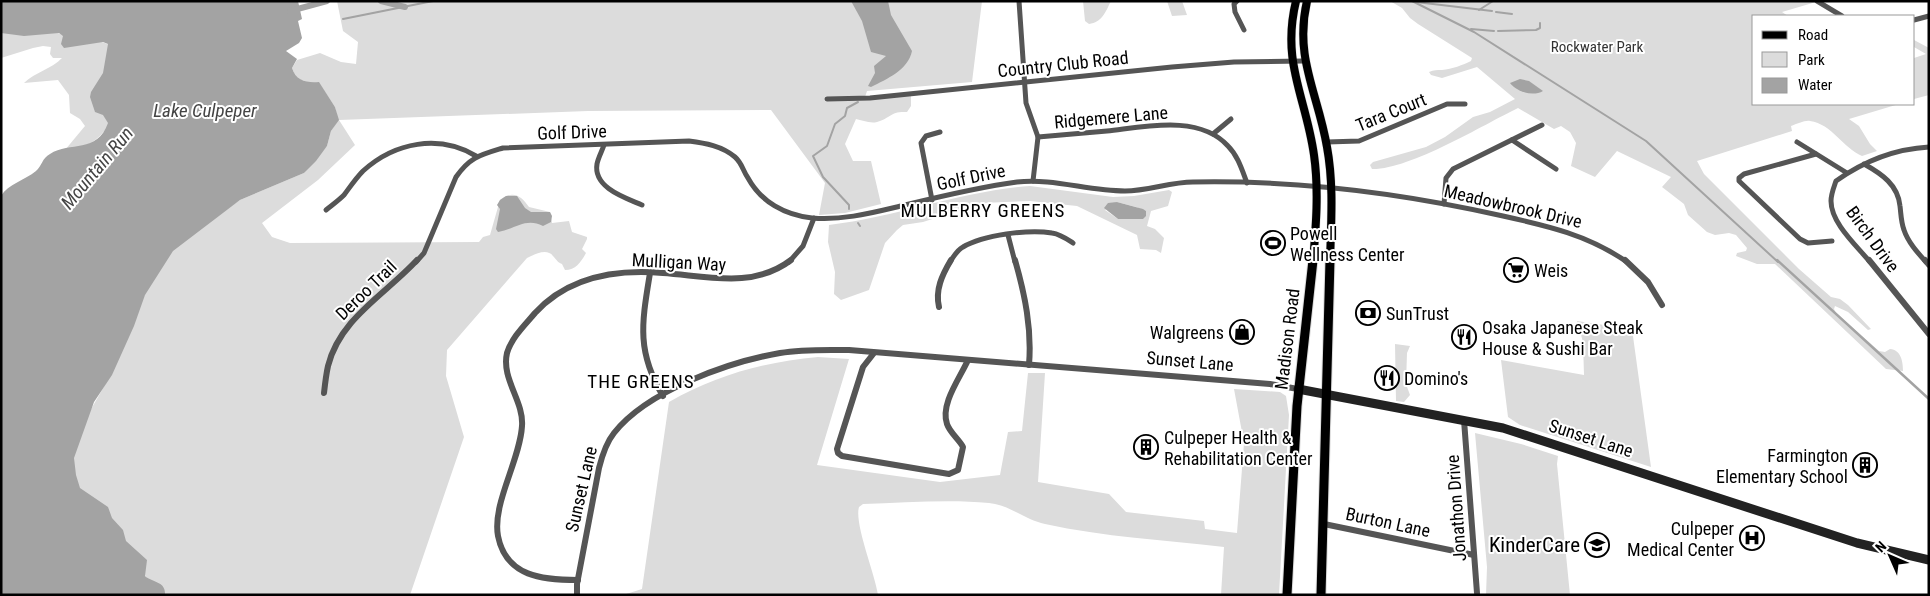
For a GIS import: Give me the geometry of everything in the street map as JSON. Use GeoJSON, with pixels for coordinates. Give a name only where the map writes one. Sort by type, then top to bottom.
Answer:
{"type":"FeatureCollection","features":[{"type":"Feature","properties":{"kind":"main road","name":"Madison Road"},"geometry":{"type":"LineString","coordinates":[[1287,595],[1298,389],[1313,263],[1317,185],[1312,141],[1291,61],[1288,36],[1296,1]]}},
{"type":"Feature","properties":{"kind":"main road","name":"Madison Road"},"geometry":{"type":"LineString","coordinates":[[1307,1],[1301,35],[1303,61],[1327,142],[1331,186],[1321,595]]}},
{"type":"Feature","properties":{"kind":"street"},"geometry":{"type":"LineString","coordinates":[[1019,1],[1027,110],[1038,137],[1033,181]]}},
{"type":"Feature","properties":{"kind":"street"},"geometry":{"type":"LineString","coordinates":[[1237,1],[1234,4],[1235,12],[1244,30]]}},
{"type":"Feature","properties":{"kind":"street"},"geometry":{"type":"LineString","coordinates":[[1817,1],[1840,15]]}},
{"type":"Feature","properties":{"kind":"street"},"geometry":{"type":"LineString","coordinates":[[1915,20],[1929,16]]}},
{"type":"Feature","properties":{"kind":"street","name":"Country Club Road"},"geometry":{"type":"LineString","coordinates":[[827,100],[870,98],[1172,67],[1303,61]]}},
{"type":"Feature","properties":{"kind":"street","name":"Tara Court"},"geometry":{"type":"LineString","coordinates":[[1327,142],[1359,141],[1448,104],[1465,104]]}},
{"type":"Feature","properties":{"kind":"street"},"geometry":{"type":"LineString","coordinates":[[1213,134],[1232,119]]}},
{"type":"Feature","properties":{"kind":"street","name":"Ridgemere Lane"},"geometry":{"type":"LineString","coordinates":[[1038,137],[1170,124],[1190,126],[1213,134],[1233,149],[1242,164],[1247,183]]}},
{"type":"Feature","properties":{"kind":"street"},"geometry":{"type":"LineString","coordinates":[[1444,204],[1446,178],[1449,172],[1542,125]]}},
{"type":"Feature","properties":{"kind":"street"},"geometry":{"type":"LineString","coordinates":[[932,200],[922,143],[926,136],[940,132]]}},
{"type":"Feature","properties":{"kind":"street"},"geometry":{"type":"LineString","coordinates":[[1512,140],[1556,169]]}},
{"type":"Feature","properties":{"kind":"street","name":"Golf Drive"},"geometry":{"type":"LineString","coordinates":[[428,240],[456,177],[464,166],[476,156],[503,148],[688,141],[709,144],[726,151],[736,158],[743,167],[749,182],[767,201],[787,212],[814,218],[844,217],[998,185],[1033,181],[1060,182],[1101,190],[1122,191],[1190,182],[1331,186]]}},
{"type":"Feature","properties":{"kind":"street"},"geometry":{"type":"LineString","coordinates":[[326,210],[345,194],[365,169],[384,156],[406,147],[431,142],[452,143],[467,149],[476,156]]}},
{"type":"Feature","properties":{"kind":"street"},"geometry":{"type":"LineString","coordinates":[[1797,142],[1846,173]]}},
{"type":"Feature","properties":{"kind":"street"},"geometry":{"type":"LineString","coordinates":[[604,145],[597,166],[600,178],[611,190],[642,205]]}},
{"type":"Feature","properties":{"kind":"street","name":"Birch Drive"},"geometry":{"type":"LineString","coordinates":[[1929,146],[1901,151],[1864,164],[1846,173],[1836,181],[1832,191],[1832,207],[1840,225],[1929,334]]}},
{"type":"Feature","properties":{"kind":"street"},"geometry":{"type":"LineString","coordinates":[[1816,154],[1744,174],[1739,181],[1800,239],[1808,243],[1832,241]]}},
{"type":"Feature","properties":{"kind":"street","name":"Birch Drive"},"geometry":{"type":"LineString","coordinates":[[1864,164],[1880,173],[1893,185],[1900,199],[1901,220],[1907,237],[1929,265]]}},
{"type":"Feature","properties":{"kind":"street","name":"Meadowbrook Drive"},"geometry":{"type":"LineString","coordinates":[[1331,186],[1404,196],[1444,204],[1559,229],[1596,242],[1619,256],[1640,274],[1658,294],[1662,305]]}},
{"type":"Feature","properties":{"kind":"street","name":"Mulligan Way"},"geometry":{"type":"LineString","coordinates":[[578,580],[546,580],[526,574],[510,562],[498,540],[496,526],[498,514],[523,425],[507,375],[507,354],[513,340],[536,312],[563,290],[592,278],[650,273],[725,280],[746,279],[767,274],[787,262],[800,250],[814,218]]}},
{"type":"Feature","properties":{"kind":"street"},"geometry":{"type":"LineString","coordinates":[[939,307],[937,291],[939,282],[956,253],[974,241],[1042,232],[1051,233],[1073,243]]}},
{"type":"Feature","properties":{"kind":"street"},"geometry":{"type":"LineString","coordinates":[[1008,235],[1029,314],[1031,333],[1029,365]]}},
{"type":"Feature","properties":{"kind":"street","name":"Deroo Trail"},"geometry":{"type":"LineString","coordinates":[[324,393],[328,365],[341,336],[365,307],[420,258],[428,240]]}},
{"type":"Feature","properties":{"kind":"street"},"geometry":{"type":"LineString","coordinates":[[650,273],[642,319],[641,338],[647,366],[663,396]]}},
{"type":"Feature","properties":{"kind":"street","name":"Sunset Lane"},"geometry":{"type":"LineString","coordinates":[[577,595],[578,580],[599,469],[608,444],[624,422],[663,396],[717,370],[780,353],[812,350],[874,353],[1270,384],[1464,420],[1542,439],[1857,543],[1929,560]]}},
{"type":"Feature","properties":{"kind":"street"},"geometry":{"type":"LineString","coordinates":[[874,353],[863,367],[838,449],[840,455],[949,474],[958,470],[962,451],[961,443],[949,430],[945,413],[968,360]]}},
{"type":"Feature","properties":{"kind":"street","name":"Jonathon Drive"},"geometry":{"type":"LineString","coordinates":[[1464,420],[1477,593]]}},
{"type":"Feature","properties":{"kind":"street","name":"Burton Lane"},"geometry":{"type":"LineString","coordinates":[[1324,524],[1474,555]]}},
{"type":"Feature","properties":{"kind":"green space"},"geometry":{"type":"Polygon","coordinates":[[[337,1],[982,1],[972,82],[867,91],[864,100],[911,95],[911,106],[907,112],[894,114],[877,122],[856,119],[845,144],[853,161],[871,161],[881,204],[845,213],[819,215],[825,183],[771,110],[588,111],[339,120],[355,145],[318,180],[262,223],[272,237],[290,243],[479,242],[483,237],[490,235],[500,200],[508,195],[516,195],[523,199],[529,207],[550,212],[552,223],[569,221],[572,232],[587,237],[582,249],[586,253],[575,267],[569,270],[565,270],[562,264],[548,252],[541,252],[527,258],[447,350],[446,376],[464,437],[410,595],[159,595],[101,513],[61,478],[82,425],[106,383],[163,253],[240,200],[304,173],[327,146],[331,131],[338,120],[335,107],[319,83],[302,80],[296,76],[292,68],[297,60],[320,53],[341,62],[356,64],[358,42],[343,31],[337,1]]]}},
{"type":"Feature","properties":{"kind":"green space"},"geometry":{"type":"Polygon","coordinates":[[[1083,1],[1111,1],[1100,19],[1089,24],[1085,21],[1083,1]]]}},
{"type":"Feature","properties":{"kind":"green space"},"geometry":{"type":"Polygon","coordinates":[[[1167,1],[1182,1],[1187,15],[1172,16],[1167,1]]]}},
{"type":"Feature","properties":{"kind":"green space","name":"Rockwater Park"},"geometry":{"type":"Polygon","coordinates":[[[1390,1],[1816,2],[1782,12],[1786,15],[1752,15],[1752,105],[1896,105],[1849,119],[1859,126],[1870,144],[1877,151],[1862,156],[1849,148],[1825,127],[1808,121],[1791,126],[1792,131],[1697,161],[1704,174],[1799,269],[1831,297],[1840,299],[1848,305],[1871,329],[1868,330],[1848,312],[1835,306],[1836,313],[1879,351],[1885,352],[1890,349],[1897,351],[1902,360],[1903,371],[1886,369],[1775,264],[1757,264],[1736,256],[1737,253],[1746,251],[1747,248],[1736,235],[1729,233],[1715,235],[1707,232],[1688,215],[1684,204],[1662,187],[1671,177],[1617,151],[1595,177],[1571,166],[1576,143],[1570,132],[1561,126],[1554,129],[1518,108],[1425,155],[1406,162],[1372,169],[1370,165],[1373,162],[1426,147],[1445,137],[1473,117],[1490,112],[1515,99],[1477,67],[1442,78],[1431,75],[1429,72],[1457,67],[1471,61],[1472,58],[1418,24],[1402,8],[1390,1]]]}},
{"type":"Feature","properties":{"kind":"green space"},"geometry":{"type":"Polygon","coordinates":[[[1,33],[58,33],[110,45],[106,114],[111,123],[96,139],[81,147],[65,150],[85,126],[80,119],[70,113],[69,95],[58,80],[24,83],[62,58],[53,58],[50,54],[51,47],[43,46],[1,58],[1,33]]]}},
{"type":"Feature","properties":{"kind":"green space"},"geometry":{"type":"Polygon","coordinates":[[[1915,41],[1929,48],[1929,95],[1915,99],[1915,58],[1926,54],[1915,48],[1915,41]]]}},
{"type":"Feature","properties":{"kind":"green space"},"geometry":{"type":"Polygon","coordinates":[[[1030,186],[1113,197],[1134,196],[1169,190],[1172,192],[1168,206],[1151,211],[1147,226],[1155,229],[1164,238],[1161,253],[1156,250],[1140,249],[1137,235],[1077,206],[1030,201],[982,203],[923,222],[903,225],[885,243],[869,290],[841,300],[834,294],[835,272],[828,242],[829,225],[1005,189],[1030,186]],[[1117,202],[1105,210],[1118,219],[1146,211],[1117,202]]]}},
{"type":"Feature","properties":{"kind":"green space"},"geometry":{"type":"Polygon","coordinates":[[[1577,321],[1632,329],[1651,467],[1520,425],[1508,417],[1501,360],[1584,375],[1583,342],[1577,321]]]}},
{"type":"Feature","properties":{"kind":"green space"},"geometry":{"type":"Polygon","coordinates":[[[1395,344],[1410,346],[1407,353],[1406,384],[1410,395],[1404,402],[1396,401],[1395,344]]]}},
{"type":"Feature","properties":{"kind":"green space"},"geometry":{"type":"Polygon","coordinates":[[[818,357],[849,359],[817,465],[940,482],[1000,475],[1008,432],[1022,431],[1028,373],[1045,373],[1038,482],[1109,494],[1126,512],[1204,521],[1205,529],[1237,533],[1244,443],[1234,389],[1280,392],[1286,396],[1289,415],[1279,595],[1221,595],[1224,547],[1090,532],[1038,522],[997,504],[942,501],[863,504],[859,507],[859,525],[878,595],[623,595],[642,589],[669,402],[705,384],[741,371],[779,362],[818,357]]]}},
{"type":"Feature","properties":{"kind":"green space"},"geometry":{"type":"Polygon","coordinates":[[[1475,433],[1521,444],[1558,456],[1557,464],[1570,595],[1486,595],[1487,567],[1475,433]]]}},
{"type":"Feature","properties":{"kind":"water","name":"Lake Culpeper"},"geometry":{"type":"Polygon","coordinates":[[[1,1],[298,1],[302,19],[298,21],[302,38],[299,43],[286,51],[297,59],[292,68],[296,76],[306,81],[319,82],[335,107],[339,120],[331,131],[327,146],[304,173],[240,200],[173,251],[145,295],[134,326],[112,375],[94,402],[74,458],[80,488],[108,507],[112,518],[123,530],[126,541],[147,560],[145,576],[161,585],[165,590],[165,595],[1,595],[1,196],[12,185],[36,171],[50,154],[58,150],[90,143],[103,133],[108,123],[103,115],[95,112],[90,97],[91,92],[103,73],[108,44],[103,42],[64,48],[61,44],[63,36],[59,33],[24,36],[1,33],[1,1]]]}},
{"type":"Feature","properties":{"kind":"water"},"geometry":{"type":"Polygon","coordinates":[[[851,1],[888,1],[891,15],[912,51],[910,58],[901,69],[871,87],[868,86],[875,73],[874,66],[886,56],[871,52],[862,21],[851,1]]]}},
{"type":"Feature","properties":{"kind":"water"},"geometry":{"type":"Polygon","coordinates":[[[1520,79],[1529,81],[1543,91],[1535,94],[1525,93],[1510,83],[1520,79]]]}},
{"type":"Feature","properties":{"kind":"water"},"geometry":{"type":"Polygon","coordinates":[[[506,196],[517,196],[525,208],[531,212],[550,212],[552,216],[551,222],[543,226],[531,223],[520,224],[498,232],[496,229],[500,209],[497,205],[506,196]]]}},
{"type":"Feature","properties":{"kind":"water"},"geometry":{"type":"Polygon","coordinates":[[[1117,202],[1143,209],[1146,211],[1146,216],[1143,219],[1118,219],[1104,208],[1108,203],[1117,202]]]}},
{"type":"Feature","properties":{"kind":"waterway"},"geometry":{"type":"LineString","coordinates":[[290,11],[327,1]]}},
{"type":"Feature","properties":{"kind":"waterway"},"geometry":{"type":"LineString","coordinates":[[381,1],[405,7]]}},
{"type":"Feature","properties":{"kind":"waterway","name":"Mountain Run"},"geometry":{"type":"LineString","coordinates":[[343,19],[433,1]]}},
{"type":"Feature","properties":{"kind":"waterway"},"geometry":{"type":"LineString","coordinates":[[1412,1],[1474,32],[1646,141],[1778,262]]}},
{"type":"Feature","properties":{"kind":"waterway"},"geometry":{"type":"LineString","coordinates":[[1480,10],[1493,1]]}},
{"type":"Feature","properties":{"kind":"waterway"},"geometry":{"type":"LineString","coordinates":[[1416,2],[1480,10]]}},
{"type":"Feature","properties":{"kind":"waterway"},"geometry":{"type":"LineString","coordinates":[[1480,10],[1492,11]]}},
{"type":"Feature","properties":{"kind":"waterway"},"geometry":{"type":"LineString","coordinates":[[1496,12],[1512,14]]}},
{"type":"Feature","properties":{"kind":"waterway"},"geometry":{"type":"LineString","coordinates":[[1498,31],[1536,30],[1540,28],[1540,23]]}},
{"type":"Feature","properties":{"kind":"waterway"},"geometry":{"type":"LineString","coordinates":[[1471,29],[1494,31]]}},
{"type":"Feature","properties":{"kind":"waterway"},"geometry":{"type":"LineString","coordinates":[[849,209],[849,205],[823,177],[813,156],[827,146],[835,124],[845,116],[847,108],[858,102]]}},
{"type":"Feature","properties":{"kind":"waterway"},"geometry":{"type":"LineString","coordinates":[[1777,260],[1929,399]]}},
{"type":"Feature","properties":{"kind":"place","name":"Powell Wellness Center"},"geometry":{"type":"Point","coordinates":[1273,243]}},
{"type":"Feature","properties":{"kind":"place","name":"Weis"},"geometry":{"type":"Point","coordinates":[1516,270]}},
{"type":"Feature","properties":{"kind":"place","name":"SunTrust"},"geometry":{"type":"Point","coordinates":[1368,313]}},
{"type":"Feature","properties":{"kind":"place","name":"Walgreens"},"geometry":{"type":"Point","coordinates":[1242,332]}},
{"type":"Feature","properties":{"kind":"place","name":"Osaka Japanese Steak House & Sushi Bar"},"geometry":{"type":"Point","coordinates":[1464,337]}},
{"type":"Feature","properties":{"kind":"place","name":"Domino's"},"geometry":{"type":"Point","coordinates":[1387,378]}},
{"type":"Feature","properties":{"kind":"place","name":"Culpeper Health & Rehabilitation Center"},"geometry":{"type":"Point","coordinates":[1146,447]}},
{"type":"Feature","properties":{"kind":"place","name":"Farmington Elementary School"},"geometry":{"type":"Point","coordinates":[1865,465]}},
{"type":"Feature","properties":{"kind":"place","name":"Culpeper Medical Center"},"geometry":{"type":"Point","coordinates":[1752,538]}},
{"type":"Feature","properties":{"kind":"place","name":"KinderCare"},"geometry":{"type":"Point","coordinates":[1597,545]}},
{"type":"Feature","properties":{"kind":"district","name":"MULBERRY GREENS"},"geometry":{"type":"Point","coordinates":[983,210]}},
{"type":"Feature","properties":{"kind":"district","name":"THE GREENS"},"geometry":{"type":"Point","coordinates":[641,381]}}]}
